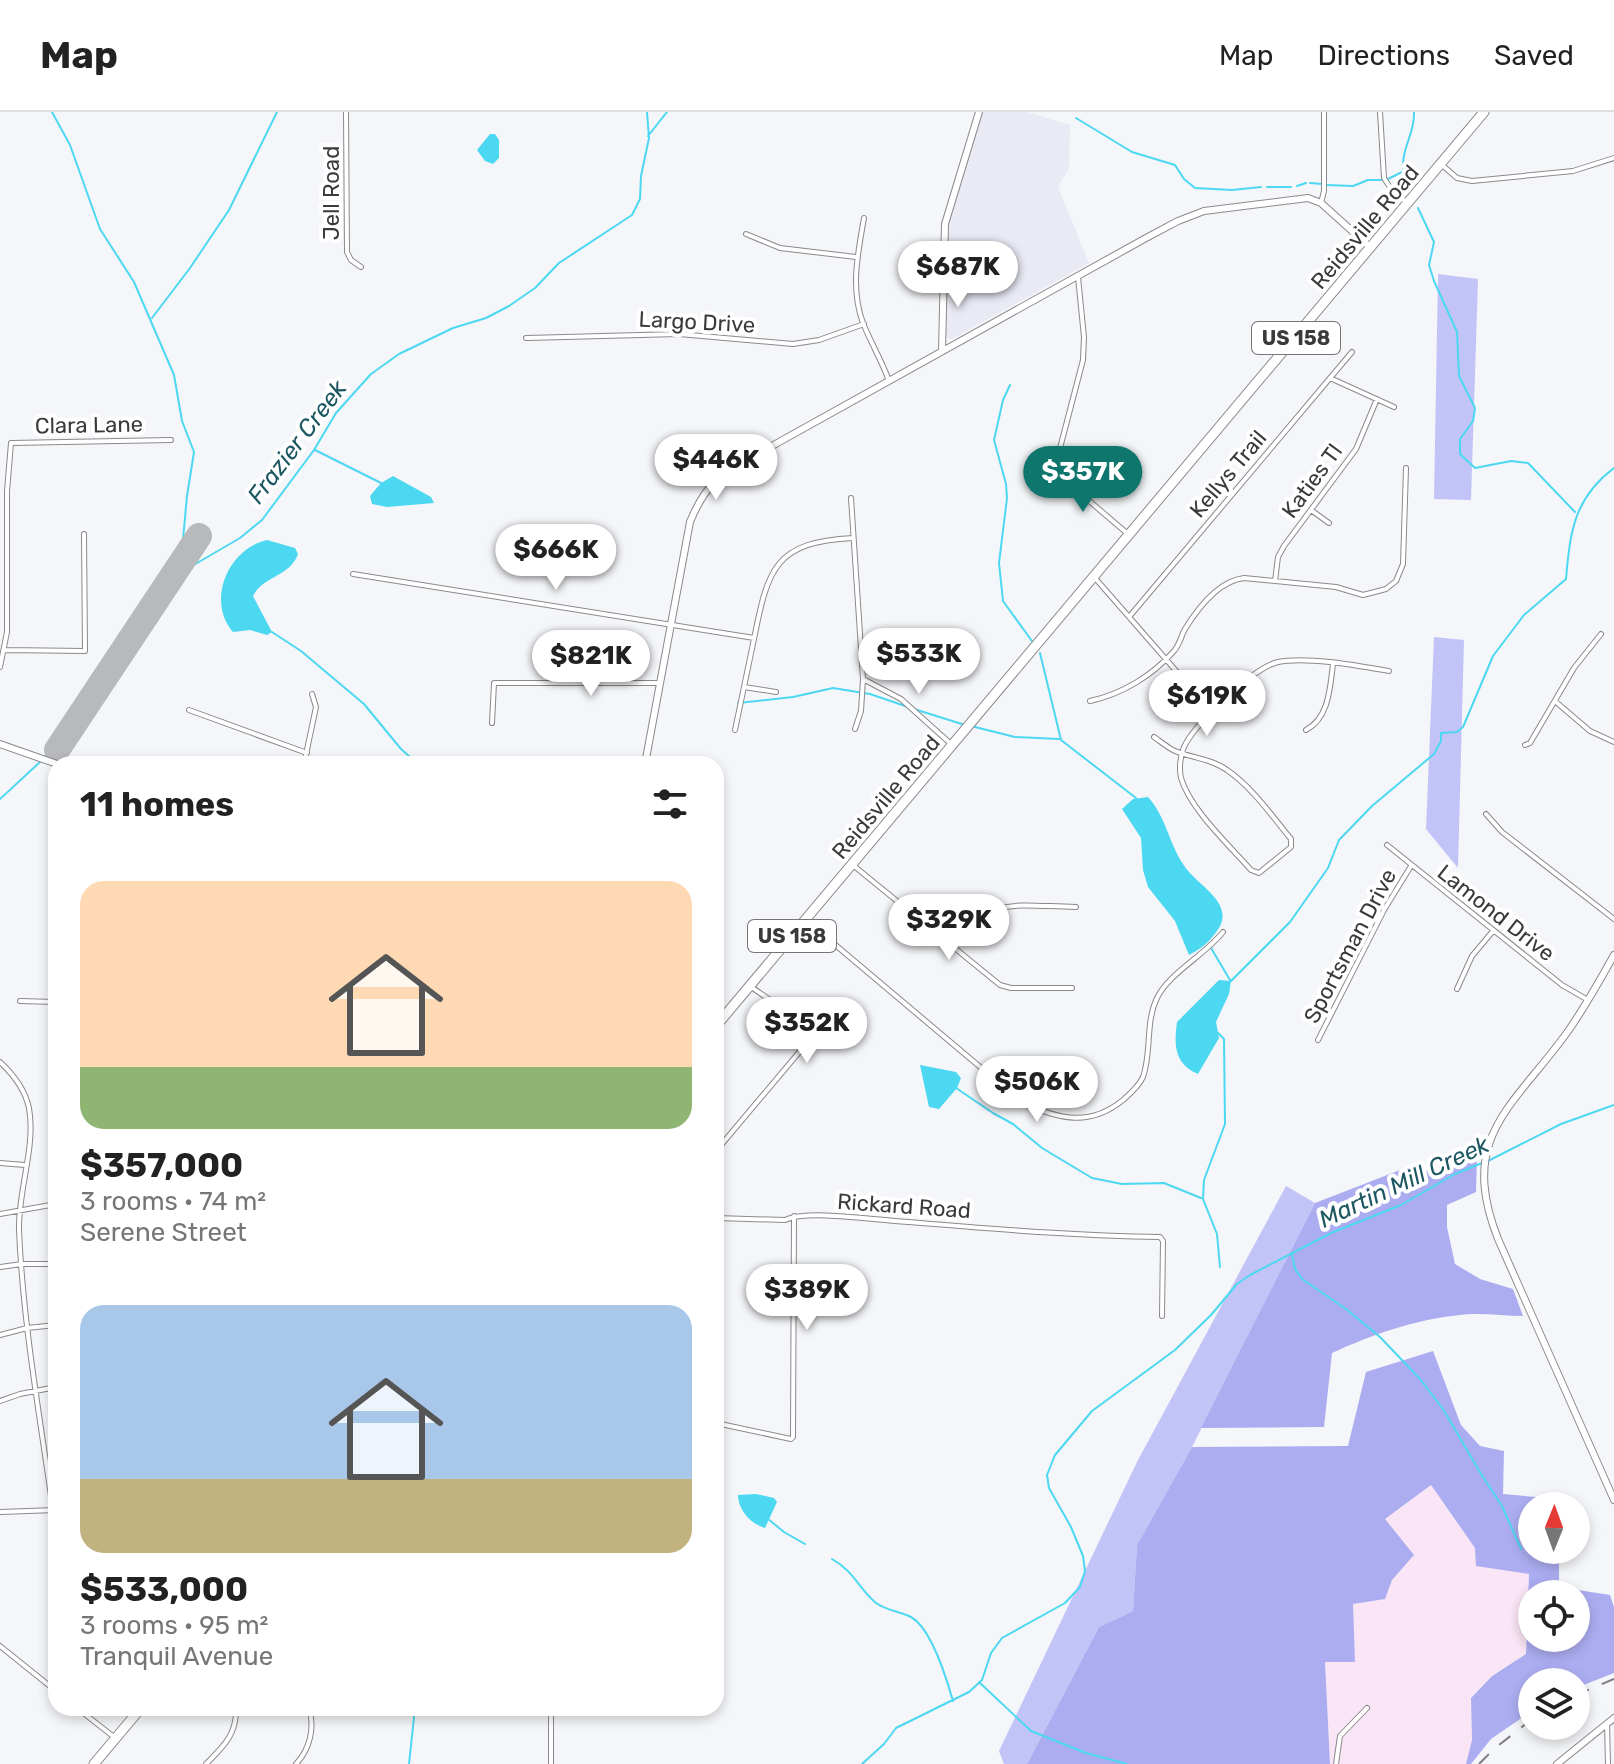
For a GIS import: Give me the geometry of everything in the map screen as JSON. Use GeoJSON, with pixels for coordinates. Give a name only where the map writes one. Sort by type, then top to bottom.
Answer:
{"type":"FeatureCollection","features":[{"type":"Feature","properties":{"kind":"highway","name":"Reidsville Road"},"geometry":{"type":"LineString","coordinates":[[724,1017],[1484,112]]}},
{"type":"Feature","properties":{"kind":"highway"},"geometry":{"type":"LineString","coordinates":[[94,1764],[134,1716]]}},
{"type":"Feature","properties":{"kind":"street","name":"Jell Road"},"geometry":{"type":"LineString","coordinates":[[346,112],[347,252],[351,260],[361,267]]}},
{"type":"Feature","properties":{"kind":"street"},"geometry":{"type":"LineString","coordinates":[[942,351],[945,224],[979,112]]}},
{"type":"Feature","properties":{"kind":"street"},"geometry":{"type":"LineString","coordinates":[[1321,203],[1324,191],[1324,112]]}},
{"type":"Feature","properties":{"kind":"street"},"geometry":{"type":"LineString","coordinates":[[1380,112],[1384,178],[1408,204]]}},
{"type":"Feature","properties":{"kind":"street"},"geometry":{"type":"LineString","coordinates":[[1441,164],[1457,178],[1472,181],[1573,171],[1614,158]]}},
{"type":"Feature","properties":{"kind":"street"},"geometry":{"type":"LineString","coordinates":[[646,756],[690,522],[699,499],[727,471],[1193,215],[1301,198],[1321,203],[1371,248]]}},
{"type":"Feature","properties":{"kind":"street"},"geometry":{"type":"LineString","coordinates":[[864,218],[855,282],[864,324],[889,381]]}},
{"type":"Feature","properties":{"kind":"street"},"geometry":{"type":"LineString","coordinates":[[746,234],[780,248],[857,257]]}},
{"type":"Feature","properties":{"kind":"street"},"geometry":{"type":"LineString","coordinates":[[1078,277],[1083,360],[1054,471],[1130,536]]}},
{"type":"Feature","properties":{"kind":"street","name":"Largo Drive"},"geometry":{"type":"LineString","coordinates":[[526,338],[679,334],[793,344],[819,340],[864,324]]}},
{"type":"Feature","properties":{"kind":"street","name":"Kellys Trail"},"geometry":{"type":"LineString","coordinates":[[1129,617],[1352,352]]}},
{"type":"Feature","properties":{"kind":"street"},"geometry":{"type":"LineString","coordinates":[[1330,378],[1394,407]]}},
{"type":"Feature","properties":{"kind":"street","name":"Katies Tl"},"geometry":{"type":"LineString","coordinates":[[1275,581],[1281,551],[1356,449],[1377,399]]}},
{"type":"Feature","properties":{"kind":"street","name":"Clara Lane"},"geometry":{"type":"LineString","coordinates":[[5,650],[7,491],[11,443],[171,440]]}},
{"type":"Feature","properties":{"kind":"street"},"geometry":{"type":"LineString","coordinates":[[1090,701],[1128,689],[1165,658],[1177,647],[1187,625],[1225,584],[1244,578],[1336,587],[1367,595],[1391,585],[1401,572],[1404,560],[1406,468]]}},
{"type":"Feature","properties":{"kind":"street"},"geometry":{"type":"LineString","coordinates":[[851,498],[863,679],[861,711],[855,729]]}},
{"type":"Feature","properties":{"kind":"street"},"geometry":{"type":"LineString","coordinates":[[1311,509],[1329,523]]}},
{"type":"Feature","properties":{"kind":"street"},"geometry":{"type":"LineString","coordinates":[[0,667],[5,650],[85,651],[84,534]]}},
{"type":"Feature","properties":{"kind":"street"},"geometry":{"type":"LineString","coordinates":[[735,730],[763,592],[781,561],[801,546],[815,541],[853,538]]}},
{"type":"Feature","properties":{"kind":"street"},"geometry":{"type":"LineString","coordinates":[[353,574],[754,638]]}},
{"type":"Feature","properties":{"kind":"street"},"geometry":{"type":"LineString","coordinates":[[1095,577],[1212,712]]}},
{"type":"Feature","properties":{"kind":"street"},"geometry":{"type":"LineString","coordinates":[[1525,745],[1530,743],[1574,668],[1601,634]]}},
{"type":"Feature","properties":{"kind":"street"},"geometry":{"type":"LineString","coordinates":[[1154,737],[1175,751],[1182,752],[1227,770],[1291,839],[1291,847],[1259,873],[1251,870],[1187,795],[1179,773],[1182,752],[1188,739],[1251,676],[1277,663],[1306,661],[1389,671]]}},
{"type":"Feature","properties":{"kind":"street"},"geometry":{"type":"LineString","coordinates":[[1306,730],[1325,709],[1333,664]]}},
{"type":"Feature","properties":{"kind":"street"},"geometry":{"type":"LineString","coordinates":[[863,679],[901,699],[953,746]]}},
{"type":"Feature","properties":{"kind":"street"},"geometry":{"type":"LineString","coordinates":[[492,723],[494,683],[659,683]]}},
{"type":"Feature","properties":{"kind":"street"},"geometry":{"type":"LineString","coordinates":[[744,687],[776,692]]}},
{"type":"Feature","properties":{"kind":"street"},"geometry":{"type":"LineString","coordinates":[[306,756],[316,707],[312,694]]}},
{"type":"Feature","properties":{"kind":"street"},"geometry":{"type":"LineString","coordinates":[[1556,702],[1590,731],[1614,742]]}},
{"type":"Feature","properties":{"kind":"street"},"geometry":{"type":"LineString","coordinates":[[189,710],[307,753]]}},
{"type":"Feature","properties":{"kind":"street"},"geometry":{"type":"LineString","coordinates":[[0,744],[48,761]]}},
{"type":"Feature","properties":{"kind":"street"},"geometry":{"type":"LineString","coordinates":[[1486,814],[1502,832],[1614,919]]}},
{"type":"Feature","properties":{"kind":"street","name":"Lamond Drive"},"geometry":{"type":"LineString","coordinates":[[1387,845],[1562,985],[1588,1000]]}},
{"type":"Feature","properties":{"kind":"street"},"geometry":{"type":"LineString","coordinates":[[853,864],[1000,985],[1011,988],[1072,988]]}},
{"type":"Feature","properties":{"kind":"street","name":"Sportsman Drive"},"geometry":{"type":"LineString","coordinates":[[1318,1040],[1384,910],[1411,866]]}},
{"type":"Feature","properties":{"kind":"street"},"geometry":{"type":"LineString","coordinates":[[947,942],[967,923],[994,908],[1007,905],[1076,907]]}},
{"type":"Feature","properties":{"kind":"street"},"geometry":{"type":"LineString","coordinates":[[806,920],[1024,1104],[1064,1118],[1077,1119],[1108,1111],[1134,1089],[1143,1077],[1150,1017],[1159,993],[1223,932]]}},
{"type":"Feature","properties":{"kind":"street"},"geometry":{"type":"LineString","coordinates":[[1457,989],[1472,956],[1493,931]]}},
{"type":"Feature","properties":{"kind":"street"},"geometry":{"type":"LineString","coordinates":[[1614,955],[1567,1034],[1497,1124],[1485,1162],[1484,1200],[1498,1239],[1614,1500]]}},
{"type":"Feature","properties":{"kind":"street"},"geometry":{"type":"LineString","coordinates":[[724,1141],[808,1038],[797,1021],[750,986]]}},
{"type":"Feature","properties":{"kind":"street"},"geometry":{"type":"LineString","coordinates":[[20,1001],[48,1002]]}},
{"type":"Feature","properties":{"kind":"street"},"geometry":{"type":"LineString","coordinates":[[0,1062],[16,1078],[28,1102],[30,1127],[19,1211],[27,1328],[48,1468]]}},
{"type":"Feature","properties":{"kind":"street"},"geometry":{"type":"LineString","coordinates":[[0,1163],[25,1165]]}},
{"type":"Feature","properties":{"kind":"street"},"geometry":{"type":"LineString","coordinates":[[0,1214],[48,1206]]}},
{"type":"Feature","properties":{"kind":"street"},"geometry":{"type":"LineString","coordinates":[[724,1425],[791,1439],[794,1216]]}},
{"type":"Feature","properties":{"kind":"street","name":"Rickard Road"},"geometry":{"type":"LineString","coordinates":[[724,1218],[785,1220],[794,1216],[1160,1237],[1163,1241],[1162,1316]]}},
{"type":"Feature","properties":{"kind":"street"},"geometry":{"type":"LineString","coordinates":[[0,1267],[48,1264]]}},
{"type":"Feature","properties":{"kind":"street"},"geometry":{"type":"LineString","coordinates":[[0,1335],[48,1326]]}},
{"type":"Feature","properties":{"kind":"street"},"geometry":{"type":"LineString","coordinates":[[0,1401],[48,1389]]}},
{"type":"Feature","properties":{"kind":"street"},"geometry":{"type":"LineString","coordinates":[[0,1512],[48,1510]]}},
{"type":"Feature","properties":{"kind":"street"},"geometry":{"type":"LineString","coordinates":[[0,1646],[48,1685]]}},
{"type":"Feature","properties":{"kind":"street"},"geometry":{"type":"LineString","coordinates":[[1336,1764],[1340,1736],[1367,1708]]}},
{"type":"Feature","properties":{"kind":"street"},"geometry":{"type":"LineString","coordinates":[[87,1716],[116,1738]]}},
{"type":"Feature","properties":{"kind":"street"},"geometry":{"type":"LineString","coordinates":[[206,1764],[233,1734],[236,1716]]}},
{"type":"Feature","properties":{"kind":"street"},"geometry":{"type":"LineString","coordinates":[[296,1764],[311,1738],[310,1716]]}},
{"type":"Feature","properties":{"kind":"street"},"geometry":{"type":"LineString","coordinates":[[551,1716],[551,1764]]}},
{"type":"Feature","properties":{"kind":"street"},"geometry":{"type":"LineString","coordinates":[[1557,1764],[1614,1718]]}},
{"type":"Feature","properties":{"kind":"street"},"geometry":{"type":"LineString","coordinates":[[1607,1723],[1608,1764]]}},
{"type":"Feature","properties":{"kind":"shaded area"},"geometry":{"type":"Polygon","coordinates":[[[978,112],[1027,112],[1070,125],[1069,168],[1058,187],[1089,263],[952,339],[946,338],[943,333],[945,236],[978,112]]]}},
{"type":"Feature","properties":{"kind":"shaded area"},"geometry":{"type":"Polygon","coordinates":[[[490,134],[495,134],[499,140],[499,158],[493,164],[485,161],[477,150],[490,134]]]}},
{"type":"Feature","properties":{"kind":"shaded area"},"geometry":{"type":"Polygon","coordinates":[[[1438,274],[1478,279],[1471,500],[1434,499],[1438,274]]]}},
{"type":"Feature","properties":{"kind":"shaded area"},"geometry":{"type":"Polygon","coordinates":[[[393,476],[431,497],[434,503],[387,507],[372,504],[370,496],[381,483],[393,476]]]}},
{"type":"Feature","properties":{"kind":"shaded area"},"geometry":{"type":"Polygon","coordinates":[[[267,540],[295,548],[298,554],[289,567],[264,584],[253,596],[272,632],[267,635],[250,630],[233,632],[221,606],[225,578],[241,554],[267,540]]]}},
{"type":"Feature","properties":{"kind":"shaded area"},"geometry":{"type":"Polygon","coordinates":[[[1434,637],[1464,640],[1458,868],[1426,829],[1434,637]]]}},
{"type":"Feature","properties":{"kind":"shaded area"},"geometry":{"type":"Polygon","coordinates":[[[1148,797],[1183,864],[1214,896],[1223,914],[1214,935],[1189,955],[1175,921],[1148,887],[1143,870],[1141,838],[1122,809],[1133,799],[1148,797]]]}},
{"type":"Feature","properties":{"kind":"shaded area"},"geometry":{"type":"Polygon","coordinates":[[[1219,980],[1231,981],[1229,994],[1216,1022],[1219,1038],[1198,1074],[1184,1065],[1177,1053],[1177,1022],[1219,980]]]}},
{"type":"Feature","properties":{"kind":"shaded area"},"geometry":{"type":"Polygon","coordinates":[[[920,1065],[956,1072],[961,1078],[957,1088],[939,1109],[929,1107],[920,1065]]]}},
{"type":"Feature","properties":{"kind":"shaded area"},"geometry":{"type":"Polygon","coordinates":[[[1477,1155],[1476,1192],[1447,1205],[1447,1227],[1455,1264],[1480,1279],[1513,1289],[1523,1316],[1468,1314],[1427,1320],[1378,1334],[1332,1353],[1324,1427],[1201,1428],[1315,1203],[1413,1165],[1435,1174],[1477,1155]]]}},
{"type":"Feature","properties":{"kind":"shaded area"},"geometry":{"type":"Polygon","coordinates":[[[1286,1186],[1315,1203],[1192,1447],[1137,1545],[1133,1611],[1099,1627],[1027,1764],[1004,1764],[999,1751],[1137,1462],[1286,1186]]]}},
{"type":"Feature","properties":{"kind":"shaded area"},"geometry":{"type":"Polygon","coordinates":[[[1433,1351],[1461,1425],[1480,1446],[1504,1451],[1503,1494],[1518,1495],[1518,1564],[1559,1564],[1559,1580],[1529,1580],[1529,1574],[1476,1566],[1475,1548],[1431,1485],[1385,1519],[1414,1555],[1392,1580],[1385,1599],[1353,1604],[1355,1662],[1325,1662],[1330,1764],[1027,1764],[1099,1627],[1133,1611],[1137,1545],[1192,1447],[1348,1446],[1366,1372],[1433,1351]]]}},
{"type":"Feature","properties":{"kind":"shaded area"},"geometry":{"type":"Polygon","coordinates":[[[1431,1485],[1475,1548],[1529,1574],[1529,1580],[1518,1580],[1518,1652],[1526,1654],[1492,1675],[1471,1697],[1472,1740],[1466,1764],[1330,1764],[1325,1662],[1354,1661],[1353,1604],[1385,1599],[1392,1580],[1414,1555],[1385,1519],[1431,1485]]]}},
{"type":"Feature","properties":{"kind":"shaded area"},"geometry":{"type":"Polygon","coordinates":[[[756,1494],[774,1498],[777,1502],[765,1528],[746,1516],[740,1506],[738,1495],[756,1494]]]}},
{"type":"Feature","properties":{"kind":"shaded area"},"geometry":{"type":"Polygon","coordinates":[[[1590,1592],[1610,1595],[1614,1607],[1614,1673],[1590,1682],[1590,1668],[1518,1668],[1518,1721],[1491,1739],[1471,1764],[1466,1764],[1472,1740],[1471,1698],[1492,1676],[1526,1654],[1590,1652],[1590,1592]]]}},
{"type":"Feature","properties":{"kind":"waterway"},"geometry":{"type":"LineString","coordinates":[[52,112],[70,145],[100,229],[134,282],[174,375],[182,421],[194,452],[180,572]]}},
{"type":"Feature","properties":{"kind":"waterway"},"geometry":{"type":"LineString","coordinates":[[152,318],[229,210],[277,112]]}},
{"type":"Feature","properties":{"kind":"waterway","name":"Frazier Creek"},"geometry":{"type":"LineString","coordinates":[[44,757],[72,733],[110,660],[158,594],[180,573],[240,538],[262,520],[314,450],[336,413],[371,374],[399,354],[509,306],[535,288],[559,263],[632,215],[640,199],[649,138],[647,112]]}},
{"type":"Feature","properties":{"kind":"waterway","name":"Frazier Creek"},"geometry":{"type":"LineString","coordinates":[[648,136],[667,112]]}},
{"type":"Feature","properties":{"kind":"waterway"},"geometry":{"type":"LineString","coordinates":[[1411,190],[1403,165],[1414,112]]}},
{"type":"Feature","properties":{"kind":"waterway"},"geometry":{"type":"LineString","coordinates":[[1076,118],[1132,152],[1175,165],[1195,188],[1232,190],[1261,187]]}},
{"type":"Feature","properties":{"kind":"waterway"},"geometry":{"type":"LineString","coordinates":[[1388,179],[1404,171]]}},
{"type":"Feature","properties":{"kind":"waterway"},"geometry":{"type":"LineString","coordinates":[[1326,185],[1353,186],[1368,180],[1383,180]]}},
{"type":"Feature","properties":{"kind":"waterway"},"geometry":{"type":"LineString","coordinates":[[1297,186],[1306,183]]}},
{"type":"Feature","properties":{"kind":"waterway"},"geometry":{"type":"LineString","coordinates":[[1310,183],[1322,184]]}},
{"type":"Feature","properties":{"kind":"waterway"},"geometry":{"type":"LineString","coordinates":[[1267,187],[1291,187]]}},
{"type":"Feature","properties":{"kind":"waterway"},"geometry":{"type":"LineString","coordinates":[[1418,208],[1434,242],[1429,265],[1434,281],[1457,332],[1459,376],[1475,408],[1473,421],[1460,439],[1460,454],[1475,468],[1511,461],[1528,463],[1575,512]]}},
{"type":"Feature","properties":{"kind":"waterway"},"geometry":{"type":"LineString","coordinates":[[1010,385],[1003,400],[994,440],[1007,498],[999,563],[1003,601],[1032,641]]}},
{"type":"Feature","properties":{"kind":"waterway"},"geometry":{"type":"LineString","coordinates":[[315,450],[381,483]]}},
{"type":"Feature","properties":{"kind":"waterway"},"geometry":{"type":"LineString","coordinates":[[1231,981],[1290,922],[1328,868],[1339,840],[1372,806],[1434,754],[1441,741],[1441,733],[1457,732],[1463,727],[1493,656],[1524,615],[1566,579],[1576,517],[1590,491],[1614,468]]}},
{"type":"Feature","properties":{"kind":"waterway"},"geometry":{"type":"LineString","coordinates":[[272,632],[301,651],[364,704],[409,756]]}},
{"type":"Feature","properties":{"kind":"waterway"},"geometry":{"type":"LineString","coordinates":[[1040,653],[1061,740],[1136,798]]}},
{"type":"Feature","properties":{"kind":"waterway"},"geometry":{"type":"LineString","coordinates":[[738,703],[793,697],[833,688],[870,694],[908,707]]}},
{"type":"Feature","properties":{"kind":"waterway"},"geometry":{"type":"LineString","coordinates":[[914,709],[965,725]]}},
{"type":"Feature","properties":{"kind":"waterway"},"geometry":{"type":"LineString","coordinates":[[971,726],[1015,737],[1059,739]]}},
{"type":"Feature","properties":{"kind":"waterway","name":"Frazier Creek"},"geometry":{"type":"LineString","coordinates":[[0,799],[40,762]]}},
{"type":"Feature","properties":{"kind":"waterway"},"geometry":{"type":"LineString","coordinates":[[1211,948],[1230,980]]}},
{"type":"Feature","properties":{"kind":"waterway"},"geometry":{"type":"LineString","coordinates":[[1217,1032],[1224,1039],[1225,1124],[1204,1180],[1203,1199],[1217,1234],[1220,1267]]}},
{"type":"Feature","properties":{"kind":"waterway"},"geometry":{"type":"LineString","coordinates":[[956,1088],[1013,1124],[1042,1148],[1092,1178],[1122,1184],[1164,1183],[1201,1198]]}},
{"type":"Feature","properties":{"kind":"waterway","name":"Martin Mill Creek"},"geometry":{"type":"LineString","coordinates":[[1488,1161],[1561,1124],[1614,1105]]}},
{"type":"Feature","properties":{"kind":"waterway"},"geometry":{"type":"LineString","coordinates":[[862,1764],[896,1728],[969,1692],[982,1680],[991,1653],[1002,1638],[1065,1603],[1080,1587],[1085,1571],[1083,1556],[1049,1488],[1047,1475],[1055,1455],[1092,1411],[1175,1350],[1237,1284],[1250,1275],[1331,1233],[1401,1205],[1455,1174],[1482,1163]]}},
{"type":"Feature","properties":{"kind":"waterway"},"geometry":{"type":"LineString","coordinates":[[1292,1254],[1295,1269],[1302,1279],[1380,1337],[1420,1379],[1443,1409],[1502,1506],[1518,1542]]}},
{"type":"Feature","properties":{"kind":"waterway"},"geometry":{"type":"LineString","coordinates":[[768,1519],[805,1544]]}},
{"type":"Feature","properties":{"kind":"waterway"},"geometry":{"type":"LineString","coordinates":[[832,1559],[846,1569],[876,1603],[907,1615],[918,1623],[937,1655],[953,1701]]}},
{"type":"Feature","properties":{"kind":"waterway"},"geometry":{"type":"LineString","coordinates":[[979,1682],[1031,1731],[1086,1753],[1127,1764]]}},
{"type":"Feature","properties":{"kind":"waterway"},"geometry":{"type":"LineString","coordinates":[[409,1764],[414,1716]]}},
{"type":"Feature","properties":{"kind":"runway"},"geometry":{"type":"LineString","coordinates":[[57,750],[199,536]]}},
{"type":"Feature","properties":{"kind":"railway"},"geometry":{"type":"LineString","coordinates":[[1590,1689],[1614,1679]]}},
{"type":"Feature","properties":{"kind":"railway"},"geometry":{"type":"LineString","coordinates":[[1479,1764],[1518,1730]]}}]}
